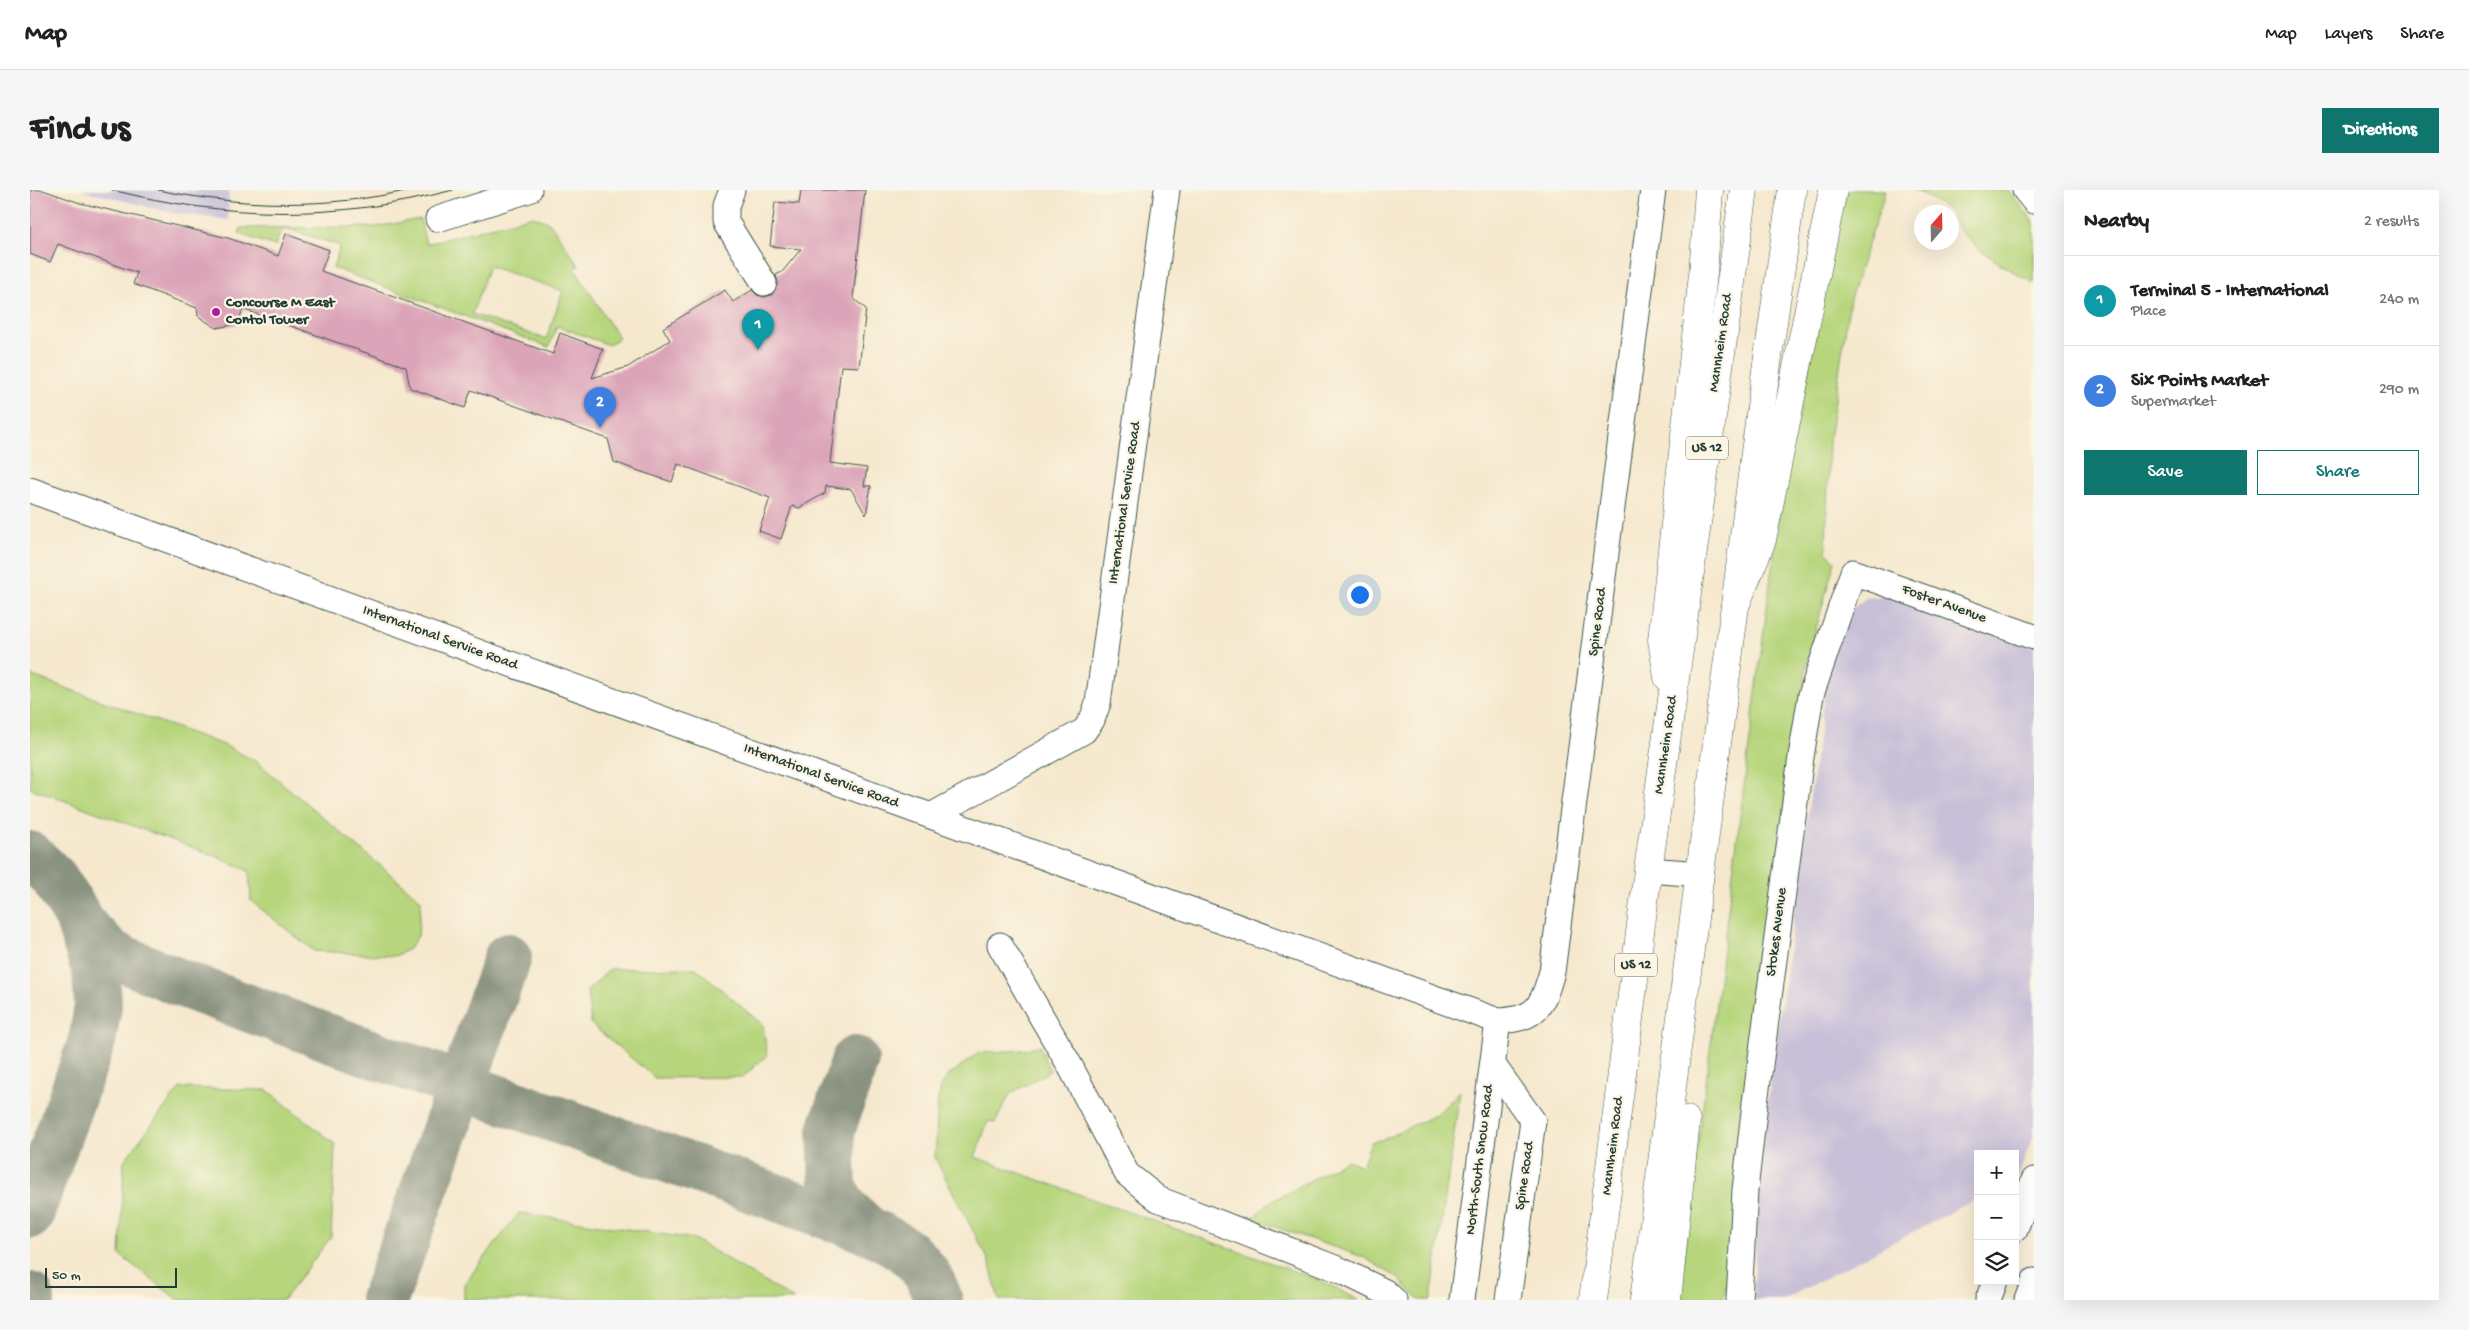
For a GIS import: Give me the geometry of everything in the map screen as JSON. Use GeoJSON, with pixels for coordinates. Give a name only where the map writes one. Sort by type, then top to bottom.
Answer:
{"type":"FeatureCollection","features":[{"type":"Feature","properties":{"kind":"main road"},"geometry":{"type":"LineString","coordinates":[[1672,706],[1662,640],[1703,274],[1708,190]]}},
{"type":"Feature","properties":{"kind":"main road","name":"Mannheim Road"},"geometry":{"type":"LineString","coordinates":[[1593,1300],[1648,870],[1744,190]]}},
{"type":"Feature","properties":{"kind":"main road"},"geometry":{"type":"LineString","coordinates":[[1644,1300],[1701,874],[1734,606],[1792,190]]}},
{"type":"Feature","properties":{"kind":"main road"},"geometry":{"type":"LineString","coordinates":[[1734,606],[1762,540],[1833,190]]}},
{"type":"Feature","properties":{"kind":"main road"},"geometry":{"type":"LineString","coordinates":[[1667,1300],[1692,1065],[1683,1000]]}},
{"type":"Feature","properties":{"kind":"main road"},"geometry":{"type":"LineString","coordinates":[[1577,1300],[1603,1224]]}},
{"type":"Feature","properties":{"kind":"street"},"geometry":{"type":"LineString","coordinates":[[438,218],[529,190]]}},
{"type":"Feature","properties":{"kind":"street"},"geometry":{"type":"LineString","coordinates":[[732,190],[726,206],[726,222],[764,283]]}},
{"type":"Feature","properties":{"kind":"street","name":"International Service Road"},"geometry":{"type":"LineString","coordinates":[[30,490],[931,816],[1084,731],[1092,720],[1098,703],[1167,190]]}},
{"type":"Feature","properties":{"kind":"street","name":"Spine Road"},"geometry":{"type":"LineString","coordinates":[[1498,1020],[1520,1020],[1534,1011],[1545,998],[1552,972],[1653,190]]}},
{"type":"Feature","properties":{"kind":"street"},"geometry":{"type":"LineString","coordinates":[[2025,190],[2034,201]]}},
{"type":"Feature","properties":{"kind":"street","name":"Foster Avenue"},"geometry":{"type":"LineString","coordinates":[[1853,572],[2034,637]]}},
{"type":"Feature","properties":{"kind":"street","name":"Stokes Avenue"},"geometry":{"type":"LineString","coordinates":[[1739,1300],[1745,1190],[1801,757],[1811,695],[1853,572]]}},
{"type":"Feature","properties":{"kind":"street"},"geometry":{"type":"LineString","coordinates":[[931,816],[1498,1020]]}},
{"type":"Feature","properties":{"kind":"street"},"geometry":{"type":"LineString","coordinates":[[1648,870],[1701,874]]}},
{"type":"Feature","properties":{"kind":"street"},"geometry":{"type":"LineString","coordinates":[[1000,944],[1070,1064],[1128,1174],[1158,1199],[1340,1270],[1385,1292],[1394,1300]]}},
{"type":"Feature","properties":{"kind":"street","name":"North-South Snow Road"},"geometry":{"type":"LineString","coordinates":[[1462,1300],[1498,1020]]}},
{"type":"Feature","properties":{"kind":"street","name":"Spine Road"},"geometry":{"type":"LineString","coordinates":[[1493,1065],[1533,1121],[1508,1300]]}},
{"type":"Feature","properties":{"kind":"street"},"geometry":{"type":"LineString","coordinates":[[2019,1219],[2034,1180]]}},
{"type":"Feature","properties":{"kind":"street"},"geometry":{"type":"LineString","coordinates":[[2027,1300],[2034,1281]]}},
{"type":"Feature","properties":{"kind":"street"},"geometry":{"type":"LineString","coordinates":[[1988,1300],[1994,1285]]}},
{"type":"Feature","properties":{"kind":"shaded area"},"geometry":{"type":"Polygon","coordinates":[[[81,190],[229,191],[228,220],[173,213],[81,190]]]}},
{"type":"Feature","properties":{"kind":"shaded area"},"geometry":{"type":"Polygon","coordinates":[[[1890,595],[2034,647],[2034,1134],[2019,1173],[2019,1150],[1974,1150],[1974,1200],[1783,1300],[1754,1300],[1756,1187],[1828,668],[1848,612],[1866,598],[1890,595]]]}},
{"type":"Feature","properties":{"kind":"green space"},"geometry":{"type":"Polygon","coordinates":[[[1845,190],[1886,190],[1850,299],[1829,440],[1826,551],[1835,561],[1808,657],[1778,858],[1727,1287],[1721,1300],[1678,1300],[1779,513],[1845,190]]]}},
{"type":"Feature","properties":{"kind":"green space"},"geometry":{"type":"Polygon","coordinates":[[[1913,190],[2008,190],[2034,222],[2034,283],[1985,254],[1962,233],[1959,228],[1959,205],[1941,205],[1919,191],[1913,190]]]}},
{"type":"Feature","properties":{"kind":"green space"},"geometry":{"type":"Polygon","coordinates":[[[533,216],[550,223],[579,266],[574,268],[619,338],[609,345],[557,326],[549,347],[333,268],[340,246],[288,229],[281,231],[275,246],[239,234],[241,228],[375,227],[420,219],[426,244],[533,216]],[[489,266],[472,314],[546,339],[563,291],[489,266]]]}},
{"type":"Feature","properties":{"kind":"green space"},"geometry":{"type":"Polygon","coordinates":[[[30,675],[224,745],[257,762],[421,900],[418,936],[409,949],[395,956],[314,951],[251,901],[249,871],[218,857],[30,788],[30,675]]]}},
{"type":"Feature","properties":{"kind":"green space"},"geometry":{"type":"Polygon","coordinates":[[[696,968],[763,1025],[767,1055],[743,1077],[655,1078],[591,1024],[587,991],[610,969],[696,968]]]}},
{"type":"Feature","properties":{"kind":"green space"},"geometry":{"type":"Polygon","coordinates":[[[1039,1045],[1050,1071],[1010,1094],[995,1123],[988,1121],[975,1157],[1321,1281],[1359,1300],[999,1300],[989,1261],[935,1158],[938,1100],[941,1087],[947,1077],[978,1053],[1024,1050],[1039,1045]]]}},
{"type":"Feature","properties":{"kind":"green space"},"geometry":{"type":"Polygon","coordinates":[[[180,1088],[267,1090],[335,1144],[331,1237],[283,1300],[178,1300],[120,1255],[124,1161],[180,1088]]]}},
{"type":"Feature","properties":{"kind":"green space"},"geometry":{"type":"Polygon","coordinates":[[[1460,1091],[1431,1300],[1419,1300],[1398,1278],[1363,1257],[1252,1219],[1267,1204],[1347,1160],[1362,1166],[1371,1142],[1384,1139],[1437,1114],[1460,1091]]]}},
{"type":"Feature","properties":{"kind":"green space"},"geometry":{"type":"Polygon","coordinates":[[[519,1213],[694,1239],[794,1300],[464,1300],[464,1284],[519,1213]]]}},
{"type":"Feature","properties":{"kind":"building"},"geometry":{"type":"Polygon","coordinates":[[[30,190],[43,190],[80,203],[228,238],[278,256],[286,234],[329,250],[321,271],[553,354],[560,333],[603,349],[592,378],[628,367],[670,340],[663,328],[725,290],[733,302],[752,290],[757,295],[764,297],[772,295],[778,283],[776,275],[782,272],[801,249],[770,246],[775,202],[799,204],[801,190],[865,190],[853,298],[866,309],[859,367],[841,366],[830,463],[867,468],[864,486],[871,486],[866,515],[851,489],[826,486],[825,493],[799,508],[792,506],[781,539],[759,531],[770,498],[678,464],[672,482],[639,471],[614,462],[608,439],[471,390],[465,408],[410,388],[406,367],[243,309],[238,324],[216,328],[198,316],[197,308],[133,284],[137,273],[58,244],[50,262],[30,254],[30,190]]]}},
{"type":"Feature","properties":{"kind":"taxiway"},"geometry":{"type":"LineString","coordinates":[[30,855],[54,878],[86,929],[112,954],[183,984],[389,1060],[868,1230],[893,1242],[912,1256],[927,1275],[939,1300]]}},
{"type":"Feature","properties":{"kind":"taxiway"},"geometry":{"type":"LineString","coordinates":[[30,1215],[92,1041],[98,1006],[96,972],[79,920]]}},
{"type":"Feature","properties":{"kind":"taxiway"},"geometry":{"type":"LineString","coordinates":[[384,1300],[508,957]]}},
{"type":"Feature","properties":{"kind":"taxiway"},"geometry":{"type":"LineString","coordinates":[[855,1060],[831,1131],[833,1187],[844,1208],[868,1230]]}},
{"type":"Feature","properties":{"kind":"taxiway"},"geometry":{"type":"LineString","coordinates":[[30,1296],[31,1300]]}},
{"type":"Feature","properties":{"kind":"tram line"},"geometry":{"type":"LineString","coordinates":[[112,190],[197,207],[282,212],[367,207],[453,190]]}},
{"type":"Feature","properties":{"kind":"tram line"},"geometry":{"type":"LineString","coordinates":[[158,190],[220,200],[284,203],[316,203],[347,200],[409,190]]}},
{"type":"Feature","properties":{"kind":"place","name":"Concourse M East Contol Tower"},"geometry":{"type":"Point","coordinates":[216,312]}},
{"type":"Feature","properties":{"kind":"place","name":"Terminal 5 - International"},"geometry":{"type":"Point","coordinates":[758,350]}},
{"type":"Feature","properties":{"kind":"place","name":"Six Points Market"},"geometry":{"type":"Point","coordinates":[600,428]}}]}
